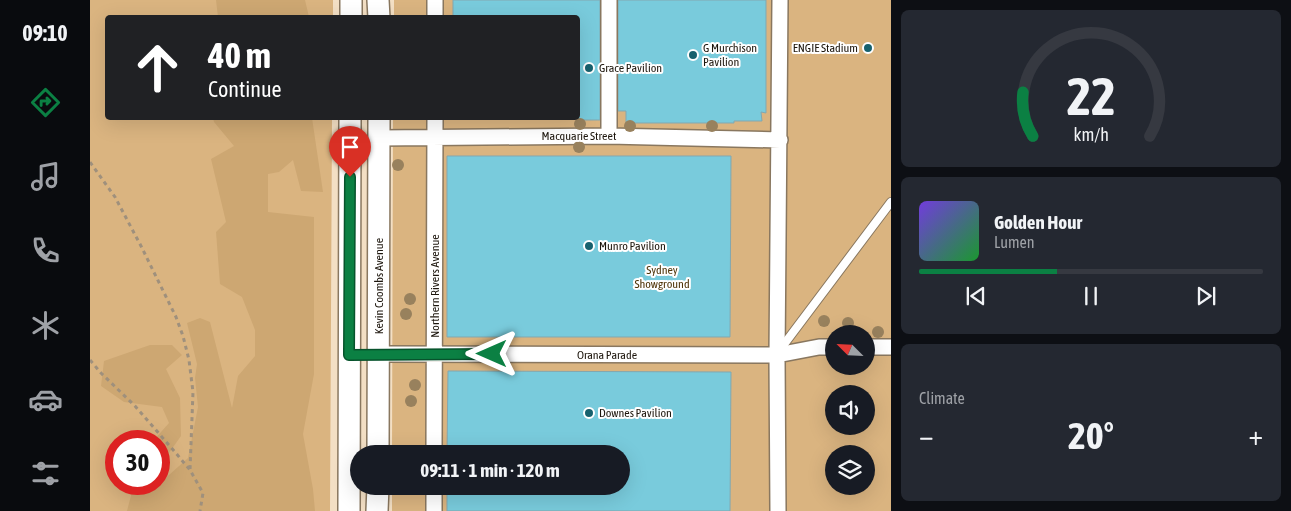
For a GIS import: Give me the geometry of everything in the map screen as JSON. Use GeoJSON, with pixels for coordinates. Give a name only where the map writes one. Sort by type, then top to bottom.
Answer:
{"type":"FeatureCollection","features":[{"type":"Feature","properties":{"kind":"main road"},"geometry":{"type":"LineString","coordinates":[[351,0],[351,15]]}},
{"type":"Feature","properties":{"kind":"main road"},"geometry":{"type":"LineString","coordinates":[[378,0],[378,15]]}},
{"type":"Feature","properties":{"kind":"main road"},"geometry":{"type":"LineString","coordinates":[[349,511],[350,120]]}},
{"type":"Feature","properties":{"kind":"main road","name":"Kevin Coombs Avenue"},"geometry":{"type":"LineString","coordinates":[[378,445],[379,128]]}},
{"type":"Feature","properties":{"kind":"main road"},"geometry":{"type":"LineString","coordinates":[[349,355],[379,354]]}},
{"type":"Feature","properties":{"kind":"main road"},"geometry":{"type":"LineString","coordinates":[[377,511],[378,495]]}},
{"type":"Feature","properties":{"kind":"street"},"geometry":{"type":"LineString","coordinates":[[435,0],[435,15]]}},
{"type":"Feature","properties":{"kind":"street"},"geometry":{"type":"LineString","coordinates":[[609,0],[609,136]]}},
{"type":"Feature","properties":{"kind":"street"},"geometry":{"type":"LineString","coordinates":[[778,511],[777,355],[780,0]]}},
{"type":"Feature","properties":{"kind":"street","name":"Northern Rivers Avenue"},"geometry":{"type":"LineString","coordinates":[[434,445],[435,120]]}},
{"type":"Feature","properties":{"kind":"street","name":"Macquarie Street"},"geometry":{"type":"LineString","coordinates":[[379,128],[435,137],[609,136],[780,140]]}},
{"type":"Feature","properties":{"kind":"street","name":"Orana Parade"},"geometry":{"type":"LineString","coordinates":[[379,354],[777,355],[825,347]]}},
{"type":"Feature","properties":{"kind":"street"},"geometry":{"type":"LineString","coordinates":[[875,347],[891,347]]}},
{"type":"Feature","properties":{"kind":"street"},"geometry":{"type":"LineString","coordinates":[[434,495],[434,511]]}},
{"type":"Feature","properties":{"kind":"lane"},"geometry":{"type":"LineString","coordinates":[[777,355],[891,202]]}},
{"type":"Feature","properties":{"kind":"path"},"geometry":{"type":"LineString","coordinates":[[90,162],[115,197],[137,238],[176,317],[183,336],[189,360],[192,392],[190,470]]}},
{"type":"Feature","properties":{"kind":"path"},"geometry":{"type":"LineString","coordinates":[[90,360],[135,406],[190,470],[203,493],[200,511]]}},
{"type":"Feature","properties":{"kind":"green space"},"geometry":{"type":"Polygon","coordinates":[[[90,0],[333,0],[333,15],[105,15],[105,120],[332,120],[330,511],[90,511],[90,0]]]}},
{"type":"Feature","properties":{"kind":"green space","name":"Sydney Showground"},"geometry":{"type":"Polygon","coordinates":[[[394,0],[891,0],[891,511],[392,511],[392,495],[630,495],[630,445],[392,445],[393,120],[580,120],[580,15],[394,15],[394,0]]]}},
{"type":"Feature","properties":{"kind":"shaded area"},"geometry":{"type":"Polygon","coordinates":[[[216,0],[305,0],[309,15],[218,15],[216,0]]]}},
{"type":"Feature","properties":{"kind":"shaded area"},"geometry":{"type":"Polygon","coordinates":[[[214,120],[312,120],[323,192],[301,191],[293,160],[279,172],[268,174],[268,212],[314,217],[314,374],[303,434],[315,511],[127,511],[131,495],[170,495],[170,474],[188,458],[198,407],[195,378],[197,364],[187,323],[200,318],[210,322],[232,408],[238,376],[255,356],[255,330],[242,297],[220,284],[216,232],[226,222],[211,159],[234,146],[214,120]]]}},
{"type":"Feature","properties":{"kind":"shaded area"},"geometry":{"type":"Polygon","coordinates":[[[150,345],[172,345],[182,355],[166,369],[180,398],[181,436],[170,452],[170,430],[163,430],[169,423],[162,407],[124,402],[101,386],[104,361],[150,345]]]}},
{"type":"Feature","properties":{"kind":"building","name":"Grace Pavilion"},"geometry":{"type":"Polygon","coordinates":[[[453,0],[600,0],[600,120],[580,120],[580,15],[453,15],[453,0]]]}},
{"type":"Feature","properties":{"kind":"building","name":"G Murchison Pavilion"},"geometry":{"type":"Polygon","coordinates":[[[618,0],[766,0],[766,113],[761,112],[762,121],[734,121],[734,123],[626,123],[626,111],[618,111],[618,0]]]}},
{"type":"Feature","properties":{"kind":"building","name":"Munro Pavilion"},"geometry":{"type":"Polygon","coordinates":[[[447,156],[731,156],[730,337],[447,337],[447,156]]]}},
{"type":"Feature","properties":{"kind":"building","name":"Downes Pavilion"},"geometry":{"type":"Polygon","coordinates":[[[448,371],[731,372],[730,511],[447,511],[447,495],[630,495],[630,445],[447,445],[448,371]]]}},
{"type":"Feature","properties":{"kind":"place","name":"ENGIE Stadium"},"geometry":{"type":"Point","coordinates":[868,48]}},
{"type":"Feature","properties":{"kind":"place","name":"G Murchison Pavilion"},"geometry":{"type":"Point","coordinates":[693,55]}},
{"type":"Feature","properties":{"kind":"place","name":"Grace Pavilion"},"geometry":{"type":"Point","coordinates":[589,68]}},
{"type":"Feature","properties":{"kind":"place","name":"Munro Pavilion"},"geometry":{"type":"Point","coordinates":[589,246]}},
{"type":"Feature","properties":{"kind":"place","name":"Downes Pavilion"},"geometry":{"type":"Point","coordinates":[589,413]}},
{"type":"Feature","properties":{"kind":"route"},"geometry":{"type":"LineString","coordinates":[[350,177],[349,355],[492,354]]}}]}
